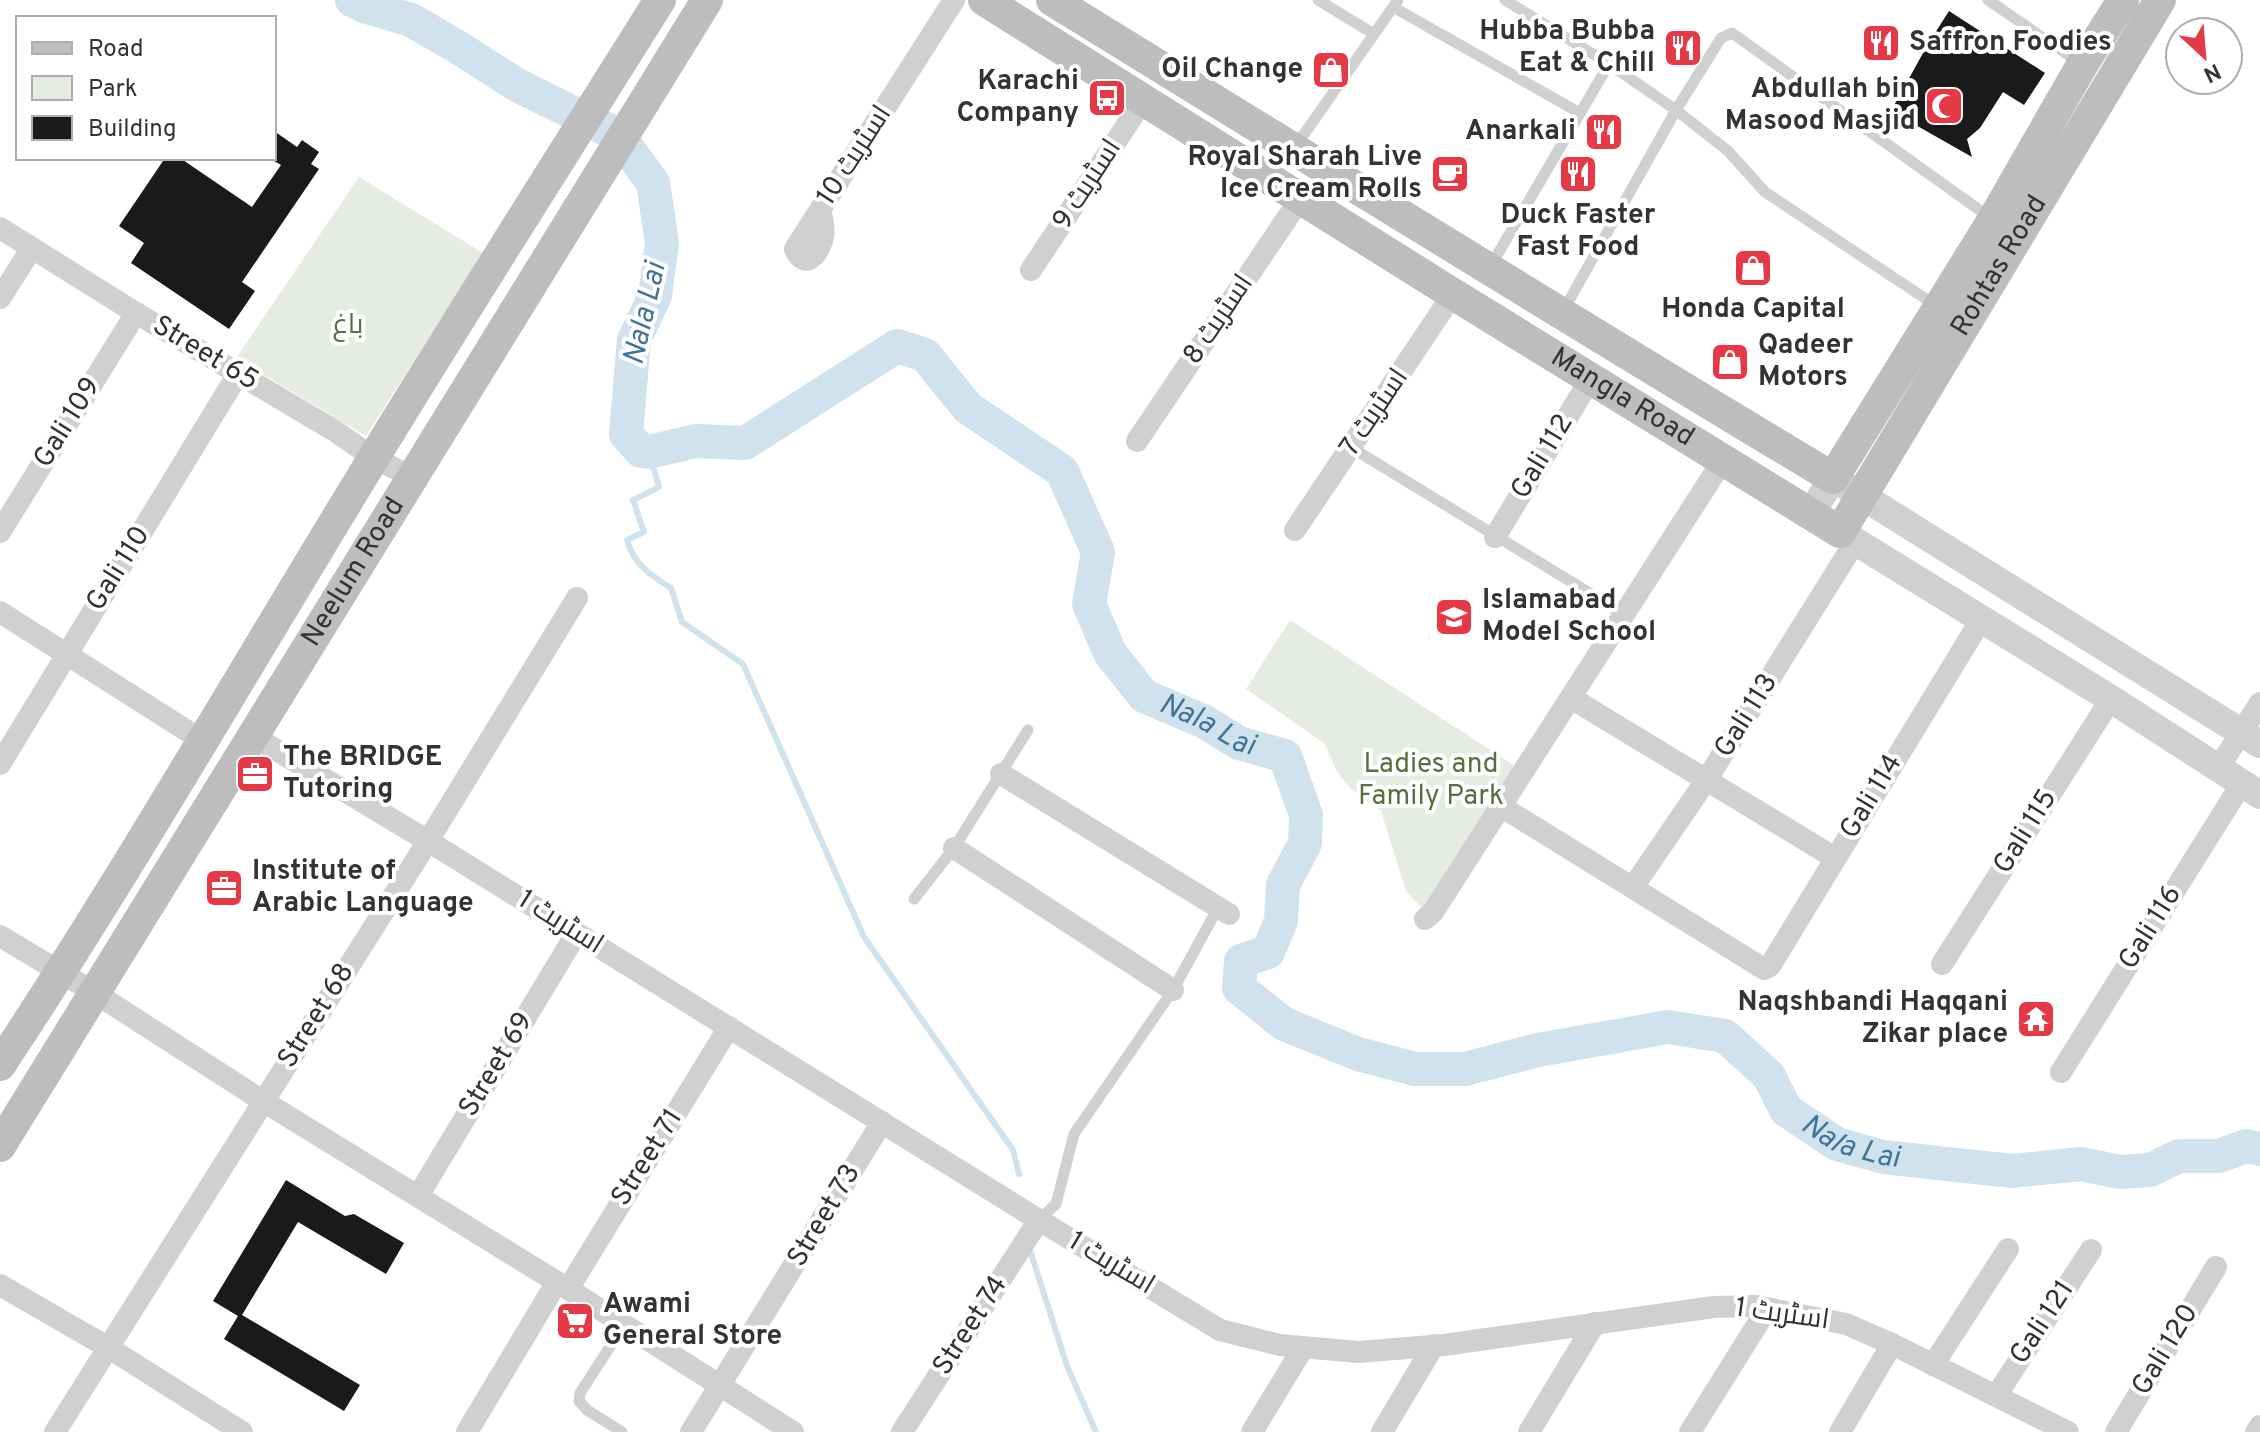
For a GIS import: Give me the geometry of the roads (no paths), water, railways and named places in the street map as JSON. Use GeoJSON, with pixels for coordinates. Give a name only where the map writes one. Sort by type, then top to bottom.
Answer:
{"type":"FeatureCollection","features":[{"type":"Feature","properties":{"kind":"main road","name":"Neelum Road"},"geometry":{"type":"LineString","coordinates":[[0,1065],[60,973],[374,458],[660,0]]}},
{"type":"Feature","properties":{"kind":"main road","name":"Neelum Road"},"geometry":{"type":"LineString","coordinates":[[0,1146],[707,0]]}},
{"type":"Feature","properties":{"kind":"main road","name":"Mangla Road"},"geometry":{"type":"LineString","coordinates":[[984,0],[1163,94],[1294,148],[1445,271],[1591,378],[1848,537]]}},
{"type":"Feature","properties":{"kind":"main road","name":"Rohtas Road"},"geometry":{"type":"LineString","coordinates":[[1833,478],[1993,220],[2123,0]]}},
{"type":"Feature","properties":{"kind":"main road","name":"Rohtas Road"},"geometry":{"type":"LineString","coordinates":[[1848,537],[1862,496],[2160,0]]}},
{"type":"Feature","properties":{"kind":"main road","name":"Mangla Road"},"geometry":{"type":"LineString","coordinates":[[1072,8],[1163,94],[1300,199],[1445,271],[1488,270],[1833,478]]}},
{"type":"Feature","properties":{"kind":"street","name":"اسٹریٹ 10"},"geometry":{"type":"LineString","coordinates":[[820,210],[823,235],[819,252],[805,259],[795,249],[954,0]]}},
{"type":"Feature","properties":{"kind":"street","name":"اسٹریٹ 9"},"geometry":{"type":"LineString","coordinates":[[1031,270],[1163,94]]}},
{"type":"Feature","properties":{"kind":"street","name":"اسٹریٹ 8"},"geometry":{"type":"LineString","coordinates":[[1137,441],[1300,199]]}},
{"type":"Feature","properties":{"kind":"street","name":"Street 65"},"geometry":{"type":"LineString","coordinates":[[0,228],[335,431],[374,458],[412,477]]}},
{"type":"Feature","properties":{"kind":"street"},"geometry":{"type":"LineString","coordinates":[[0,298],[32,248]]}},
{"type":"Feature","properties":{"kind":"street","name":"اسٹریٹ 7"},"geometry":{"type":"LineString","coordinates":[[1295,530],[1352,448],[1445,271]]}},
{"type":"Feature","properties":{"kind":"street","name":"Gali 109"},"geometry":{"type":"LineString","coordinates":[[0,532],[136,313]]}},
{"type":"Feature","properties":{"kind":"street","name":"Gali 110"},"geometry":{"type":"LineString","coordinates":[[0,764],[238,374]]}},
{"type":"Feature","properties":{"kind":"street","name":"Gali 112"},"geometry":{"type":"LineString","coordinates":[[1495,537],[1591,378]]}},
{"type":"Feature","properties":{"kind":"street"},"geometry":{"type":"LineString","coordinates":[[1425,919],[1433,912],[1502,807],[1723,460]]}},
{"type":"Feature","properties":{"kind":"street","name":"Mangla Road"},"geometry":{"type":"LineString","coordinates":[[1833,478],[2250,739]]}},
{"type":"Feature","properties":{"kind":"street"},"geometry":{"type":"LineString","coordinates":[[1811,513],[1833,478]]}},
{"type":"Feature","properties":{"kind":"street","name":"Mangla Road"},"geometry":{"type":"LineString","coordinates":[[1848,537],[2240,782]]}},
{"type":"Feature","properties":{"kind":"street","name":"Gali 113"},"geometry":{"type":"LineString","coordinates":[[1633,887],[1707,779],[1848,537]]}},
{"type":"Feature","properties":{"kind":"street","name":"Street 68"},"geometry":{"type":"LineString","coordinates":[[55,1432],[428,841],[577,598]]}},
{"type":"Feature","properties":{"kind":"street"},"geometry":{"type":"LineString","coordinates":[[0,612],[203,741]]}},
{"type":"Feature","properties":{"kind":"street","name":"Gali 114"},"geometry":{"type":"LineString","coordinates":[[1633,887],[1759,967],[1764,969],[1770,966],[1982,618]]}},
{"type":"Feature","properties":{"kind":"street"},"geometry":{"type":"LineString","coordinates":[[1571,698],[1835,858]]}},
{"type":"Feature","properties":{"kind":"street","name":"Gali 115"},"geometry":{"type":"LineString","coordinates":[[1942,964],[2111,699]]}},
{"type":"Feature","properties":{"kind":"street","name":"Gali 116"},"geometry":{"type":"LineString","coordinates":[[2061,1072],[2240,782],[2260,703]]}},
{"type":"Feature","properties":{"kind":"street","name":"اسٹریٹ 1"},"geometry":{"type":"LineString","coordinates":[[253,736],[1220,1330],[1280,1345],[1358,1352],[1434,1345],[1714,1307],[1756,1306],[1846,1324],[1996,1396],[2032,1425],[2068,1432]]}},
{"type":"Feature","properties":{"kind":"street"},"geometry":{"type":"LineString","coordinates":[[1001,774],[1229,914]]}},
{"type":"Feature","properties":{"kind":"street"},"geometry":{"type":"LineString","coordinates":[[1502,807],[1633,887]]}},
{"type":"Feature","properties":{"kind":"street"},"geometry":{"type":"LineString","coordinates":[[954,848],[1173,990]]}},
{"type":"Feature","properties":{"kind":"street","name":"Street 69"},"geometry":{"type":"LineString","coordinates":[[418,1196],[576,934]]}},
{"type":"Feature","properties":{"kind":"street"},"geometry":{"type":"LineString","coordinates":[[0,936],[793,1432]]}},
{"type":"Feature","properties":{"kind":"street","name":"Street 71"},"geometry":{"type":"LineString","coordinates":[[467,1432],[729,1027]]}},
{"type":"Feature","properties":{"kind":"street","name":"Street 73"},"geometry":{"type":"LineString","coordinates":[[691,1432],[882,1122]]}},
{"type":"Feature","properties":{"kind":"street","name":"Street 74"},"geometry":{"type":"LineString","coordinates":[[902,1432],[1039,1220]]}},
{"type":"Feature","properties":{"kind":"street"},"geometry":{"type":"LineString","coordinates":[[1933,1365],[2008,1249]]}},
{"type":"Feature","properties":{"kind":"street","name":"Gali 121"},"geometry":{"type":"LineString","coordinates":[[1996,1396],[2091,1250]]}},
{"type":"Feature","properties":{"kind":"street","name":"Gali 120"},"geometry":{"type":"LineString","coordinates":[[2116,1432],[2216,1267]]}},
{"type":"Feature","properties":{"kind":"street"},"geometry":{"type":"LineString","coordinates":[[0,1285],[109,1348],[242,1432]]}},
{"type":"Feature","properties":{"kind":"street"},"geometry":{"type":"LineString","coordinates":[[1690,1432],[1767,1309]]}},
{"type":"Feature","properties":{"kind":"street"},"geometry":{"type":"LineString","coordinates":[[1529,1432],[1595,1323]]}},
{"type":"Feature","properties":{"kind":"street"},"geometry":{"type":"LineString","coordinates":[[1840,1432],[1892,1344]]}},
{"type":"Feature","properties":{"kind":"street"},"geometry":{"type":"LineString","coordinates":[[1382,1432],[1434,1345]]}},
{"type":"Feature","properties":{"kind":"street"},"geometry":{"type":"LineString","coordinates":[[1252,1432],[1303,1348]]}},
{"type":"Feature","properties":{"kind":"street"},"geometry":{"type":"LineString","coordinates":[[2256,1432],[2260,1426]]}},
{"type":"Feature","properties":{"kind":"lane"},"geometry":{"type":"LineString","coordinates":[[1318,0],[1374,34]]}},
{"type":"Feature","properties":{"kind":"lane"},"geometry":{"type":"LineString","coordinates":[[1505,0],[1609,64],[1676,110],[1728,151],[1765,192],[1938,308]]}},
{"type":"Feature","properties":{"kind":"lane"},"geometry":{"type":"LineString","coordinates":[[1988,0],[2082,65]]}},
{"type":"Feature","properties":{"kind":"lane"},"geometry":{"type":"LineString","coordinates":[[1294,148],[1396,3],[1580,113]]}},
{"type":"Feature","properties":{"kind":"lane"},"geometry":{"type":"LineString","coordinates":[[1561,314],[1676,110],[1721,38],[1732,33],[1993,220]]}},
{"type":"Feature","properties":{"kind":"lane"},"geometry":{"type":"LineString","coordinates":[[1488,270],[1609,64]]}},
{"type":"Feature","properties":{"kind":"lane"},"geometry":{"type":"LineString","coordinates":[[1352,448],[1624,614]]}},
{"type":"Feature","properties":{"kind":"lane"},"geometry":{"type":"LineString","coordinates":[[914,899],[954,848],[1028,730]]}},
{"type":"Feature","properties":{"kind":"lane"},"geometry":{"type":"LineString","coordinates":[[1039,1220],[1056,1204],[1074,1134],[1173,990],[1214,915],[1229,914]]}},
{"type":"Feature","properties":{"kind":"lane"},"geometry":{"type":"LineString","coordinates":[[622,1432],[587,1410],[579,1401],[580,1393],[624,1325]]}},
{"type":"Feature","properties":{"kind":"waterway","name":"Nala Lai"},"geometry":{"type":"LineString","coordinates":[[352,0],[411,20],[517,85],[608,130],[629,150],[653,183],[662,243],[655,296],[634,340],[626,434],[641,451],[649,452],[696,441],[745,443],[897,346],[925,355],[968,408],[1062,471],[1098,552],[1089,604],[1110,653],[1144,696],[1203,721],[1239,743],[1285,756],[1306,815],[1305,843],[1283,885],[1281,921],[1268,952],[1241,961],[1239,988],[1284,1024],[1358,1054],[1415,1069],[1465,1069],[1538,1050],[1668,1027],[1725,1036],[1769,1076],[1786,1110],[1837,1144],[1883,1157],[2012,1171],[2081,1164],[2120,1172],[2150,1170],[2179,1156],[2219,1156],[2246,1146],[2260,1149]]}},
{"type":"Feature","properties":{"kind":"waterway"},"geometry":{"type":"LineString","coordinates":[[649,452],[659,487],[633,500],[644,532],[627,540],[634,556],[644,568],[671,588],[682,622],[743,664],[864,937],[1013,1150],[1019,1174]]}},
{"type":"Feature","properties":{"kind":"waterway"},"geometry":{"type":"LineString","coordinates":[[1029,1247],[1067,1366],[1096,1432]]}},
{"type":"Feature","properties":{"kind":"place","name":"Saffron Foodies"},"geometry":{"type":"Point","coordinates":[1881,43]}},
{"type":"Feature","properties":{"kind":"place","name":"Hubba Bubba Eat & Chill"},"geometry":{"type":"Point","coordinates":[1683,48]}},
{"type":"Feature","properties":{"kind":"place","name":"Oil Change"},"geometry":{"type":"Point","coordinates":[1331,70]}},
{"type":"Feature","properties":{"kind":"place","name":"Karachi Company"},"geometry":{"type":"Point","coordinates":[1107,98]}},
{"type":"Feature","properties":{"kind":"place","name":"Abdullah bin Masood Masjid"},"geometry":{"type":"Point","coordinates":[1944,106]}},
{"type":"Feature","properties":{"kind":"place","name":"Anarkali"},"geometry":{"type":"Point","coordinates":[1604,132]}},
{"type":"Feature","properties":{"kind":"place","name":"Royal Sharah Live Ice Cream Rolls"},"geometry":{"type":"Point","coordinates":[1450,174]}},
{"type":"Feature","properties":{"kind":"place","name":"Duck Faster Fast Food"},"geometry":{"type":"Point","coordinates":[1578,174]}},
{"type":"Feature","properties":{"kind":"place","name":"Honda Capital"},"geometry":{"type":"Point","coordinates":[1753,268]}},
{"type":"Feature","properties":{"kind":"place","name":"Qadeer Motors"},"geometry":{"type":"Point","coordinates":[1730,362]}},
{"type":"Feature","properties":{"kind":"place","name":"Islamabad Model School"},"geometry":{"type":"Point","coordinates":[1454,617]}},
{"type":"Feature","properties":{"kind":"place","name":"The BRIDGE Tutoring"},"geometry":{"type":"Point","coordinates":[255,774]}},
{"type":"Feature","properties":{"kind":"place","name":"Institute of Arabic Language"},"geometry":{"type":"Point","coordinates":[224,888]}},
{"type":"Feature","properties":{"kind":"place","name":"Naqshbandi Haqqani Zikar place"},"geometry":{"type":"Point","coordinates":[2036,1019]}},
{"type":"Feature","properties":{"kind":"place","name":"Awami General Store"},"geometry":{"type":"Point","coordinates":[575,1321]}},
{"type":"Feature","properties":{"kind":"park label","name":"باغ"},"geometry":{"type":"Point","coordinates":[348,326]}},
{"type":"Feature","properties":{"kind":"park label","name":"Ladies and Family Park"},"geometry":{"type":"Point","coordinates":[1431,781]}}]}
